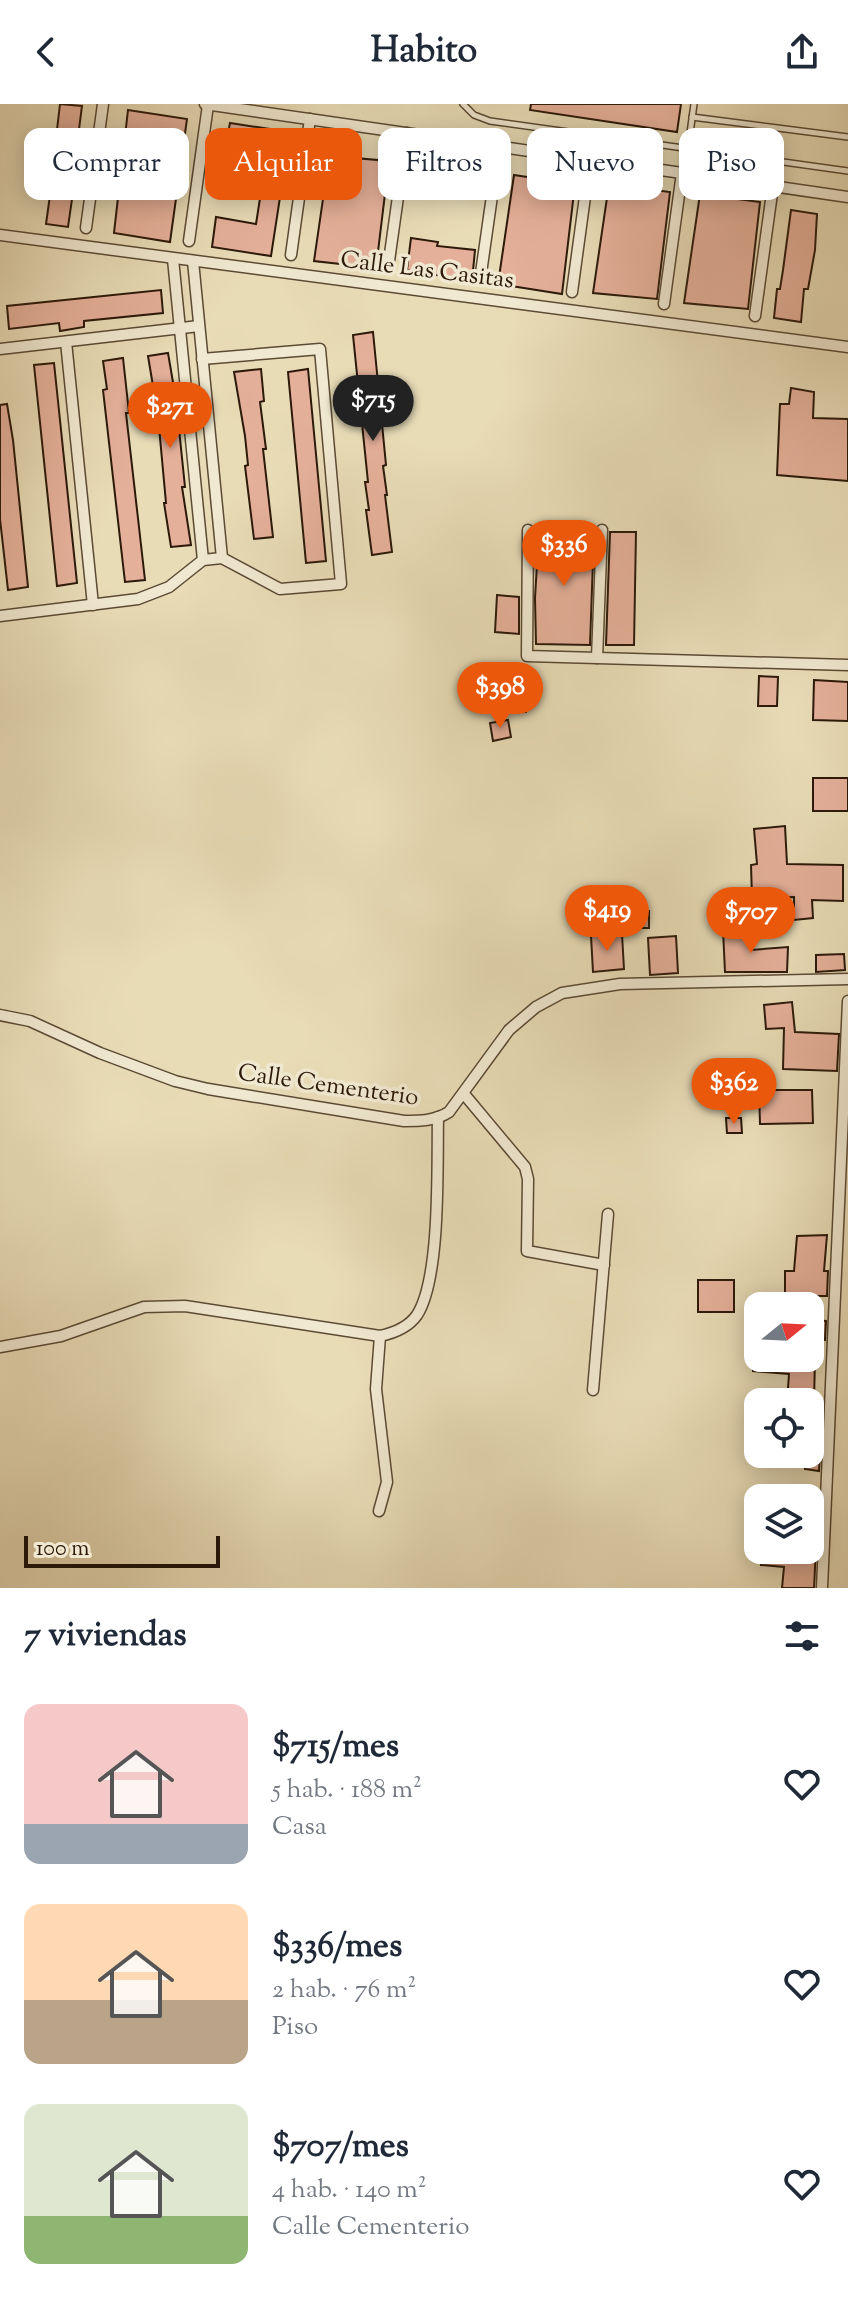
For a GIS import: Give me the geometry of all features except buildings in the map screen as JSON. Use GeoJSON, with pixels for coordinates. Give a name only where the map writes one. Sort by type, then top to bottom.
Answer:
{"type":"FeatureCollection","features":[{"type":"Feature","properties":{"kind":"street"},"geometry":{"type":"LineString","coordinates":[[86,228],[103,104]]}},
{"type":"Feature","properties":{"kind":"street"},"geometry":{"type":"LineString","coordinates":[[189,241],[207,104],[378,129]]}},
{"type":"Feature","properties":{"kind":"street"},"geometry":{"type":"LineString","coordinates":[[291,255],[310,119]]}},
{"type":"Feature","properties":{"kind":"street"},"geometry":{"type":"LineString","coordinates":[[784,188],[848,197]]}},
{"type":"Feature","properties":{"kind":"street"},"geometry":{"type":"LineString","coordinates":[[664,304],[679,195]]}},
{"type":"Feature","properties":{"kind":"street"},"geometry":{"type":"LineString","coordinates":[[388,268],[398,200]]}},
{"type":"Feature","properties":{"kind":"street"},"geometry":{"type":"LineString","coordinates":[[480,280],[491,200]]}},
{"type":"Feature","properties":{"kind":"street"},"geometry":{"type":"LineString","coordinates":[[572,292],[585,200]]}},
{"type":"Feature","properties":{"kind":"street"},"geometry":{"type":"LineString","coordinates":[[755,316],[771,200]]}},
{"type":"Feature","properties":{"kind":"street","name":"Calle Las Casitas"},"geometry":{"type":"LineString","coordinates":[[0,235],[848,347]]}},
{"type":"Feature","properties":{"kind":"street"},"geometry":{"type":"LineString","coordinates":[[173,259],[203,560]]}},
{"type":"Feature","properties":{"kind":"street"},"geometry":{"type":"LineString","coordinates":[[193,261],[222,558]]}},
{"type":"Feature","properties":{"kind":"street"},"geometry":{"type":"LineString","coordinates":[[0,349],[199,326]]}},
{"type":"Feature","properties":{"kind":"street"},"geometry":{"type":"LineString","coordinates":[[66,342],[93,605]]}},
{"type":"Feature","properties":{"kind":"street"},"geometry":{"type":"LineString","coordinates":[[0,616],[138,599],[158,593],[203,560],[222,558],[280,589],[341,584],[320,349],[202,359]]}},
{"type":"Feature","properties":{"kind":"street"},"geometry":{"type":"LineString","coordinates":[[528,530],[527,656],[848,665]]}},
{"type":"Feature","properties":{"kind":"street"},"geometry":{"type":"LineString","coordinates":[[597,658],[602,530]]}},
{"type":"Feature","properties":{"kind":"street","name":"Calle Cementerio"},"geometry":{"type":"LineString","coordinates":[[0,1015],[30,1021],[175,1081],[404,1121],[438,1117],[449,1112],[500,1041],[522,1018],[550,999],[574,990],[620,984],[848,979]]}},
{"type":"Feature","properties":{"kind":"street"},"geometry":{"type":"LineString","coordinates":[[822,1588],[848,1001]]}},
{"type":"Feature","properties":{"kind":"street"},"geometry":{"type":"LineString","coordinates":[[464,1094],[525,1167],[528,1179],[527,1251],[604,1265]]}},
{"type":"Feature","properties":{"kind":"street"},"geometry":{"type":"LineString","coordinates":[[0,1347],[61,1336],[156,1305],[185,1306],[380,1336],[392,1333],[409,1323],[421,1307],[435,1243],[438,1117]]}},
{"type":"Feature","properties":{"kind":"street"},"geometry":{"type":"LineString","coordinates":[[593,1390],[608,1214]]}},
{"type":"Feature","properties":{"kind":"street"},"geometry":{"type":"LineString","coordinates":[[379,1511],[387,1482],[376,1389],[380,1336]]}},
{"type":"Feature","properties":{"kind":"lane"},"geometry":{"type":"LineString","coordinates":[[463,104],[474,115],[490,121],[679,147]]}},
{"type":"Feature","properties":{"kind":"lane"},"geometry":{"type":"LineString","coordinates":[[691,128],[694,104]]}},
{"type":"Feature","properties":{"kind":"lane"},"geometry":{"type":"LineString","coordinates":[[692,117],[848,137]]}},
{"type":"Feature","properties":{"kind":"lane"},"geometry":{"type":"LineString","coordinates":[[784,162],[848,171]]}}]}
